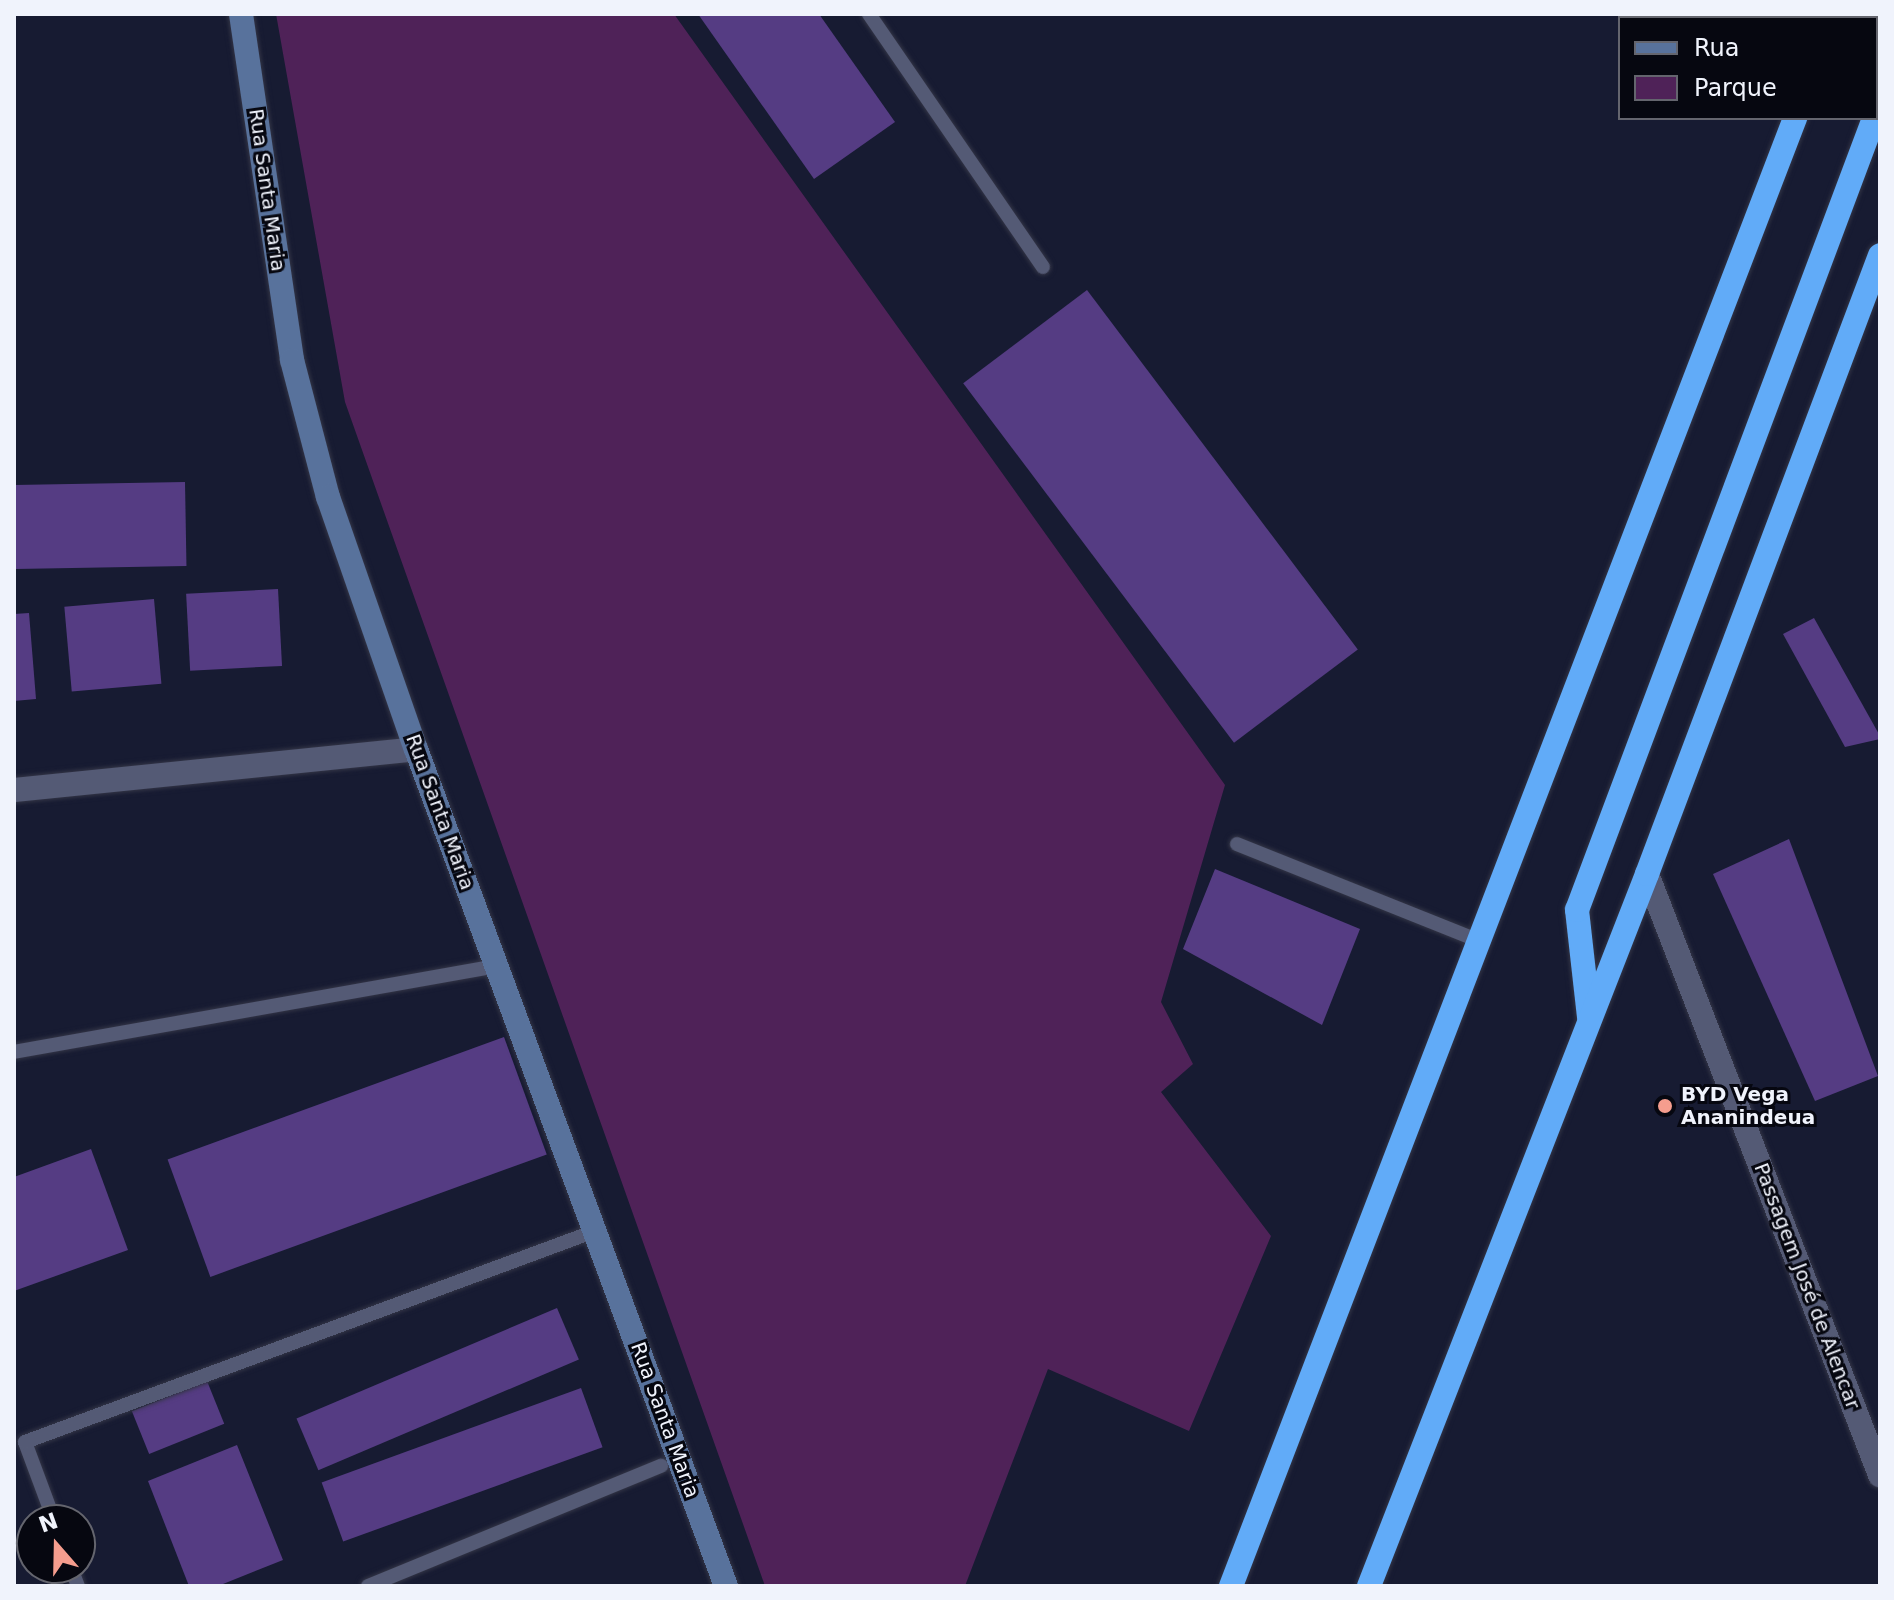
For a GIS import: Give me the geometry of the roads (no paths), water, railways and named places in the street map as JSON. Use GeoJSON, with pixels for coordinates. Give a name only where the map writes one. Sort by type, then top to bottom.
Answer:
{"type":"FeatureCollection","features":[{"type":"Feature","properties":{"kind":"highway"},"geometry":{"type":"LineString","coordinates":[[1231,1586],[1794,120]]}},
{"type":"Feature","properties":{"kind":"highway"},"geometry":{"type":"LineString","coordinates":[[1590,1019],[1577,910],[1873,120]]}},
{"type":"Feature","properties":{"kind":"highway"},"geometry":{"type":"LineString","coordinates":[[1369,1586],[1647,874],[1879,265]]}},
{"type":"Feature","properties":{"kind":"street","name":"Rua Santa Maria"},"geometry":{"type":"LineString","coordinates":[[241,14],[292,360],[328,497],[416,749],[726,1586]]}},
{"type":"Feature","properties":{"kind":"street"},"geometry":{"type":"LineString","coordinates":[[14,790],[416,749]]}},
{"type":"Feature","properties":{"kind":"street","name":"Passagem José de Alencar"},"geometry":{"type":"LineString","coordinates":[[1647,874],[1880,1475]]}},
{"type":"Feature","properties":{"kind":"lane"},"geometry":{"type":"LineString","coordinates":[[869,14],[1043,267]]}},
{"type":"Feature","properties":{"kind":"lane"},"geometry":{"type":"LineString","coordinates":[[1237,844],[1479,941]]}},
{"type":"Feature","properties":{"kind":"lane"},"geometry":{"type":"LineString","coordinates":[[14,1052],[498,966]]}},
{"type":"Feature","properties":{"kind":"lane"},"geometry":{"type":"LineString","coordinates":[[48,1504],[25,1442],[595,1231]]}},
{"type":"Feature","properties":{"kind":"lane"},"geometry":{"type":"LineString","coordinates":[[368,1586],[661,1466]]}},
{"type":"Feature","properties":{"kind":"place","name":"BYD Vega Ananindeua"},"geometry":{"type":"Point","coordinates":[1665,1106]}}]}
